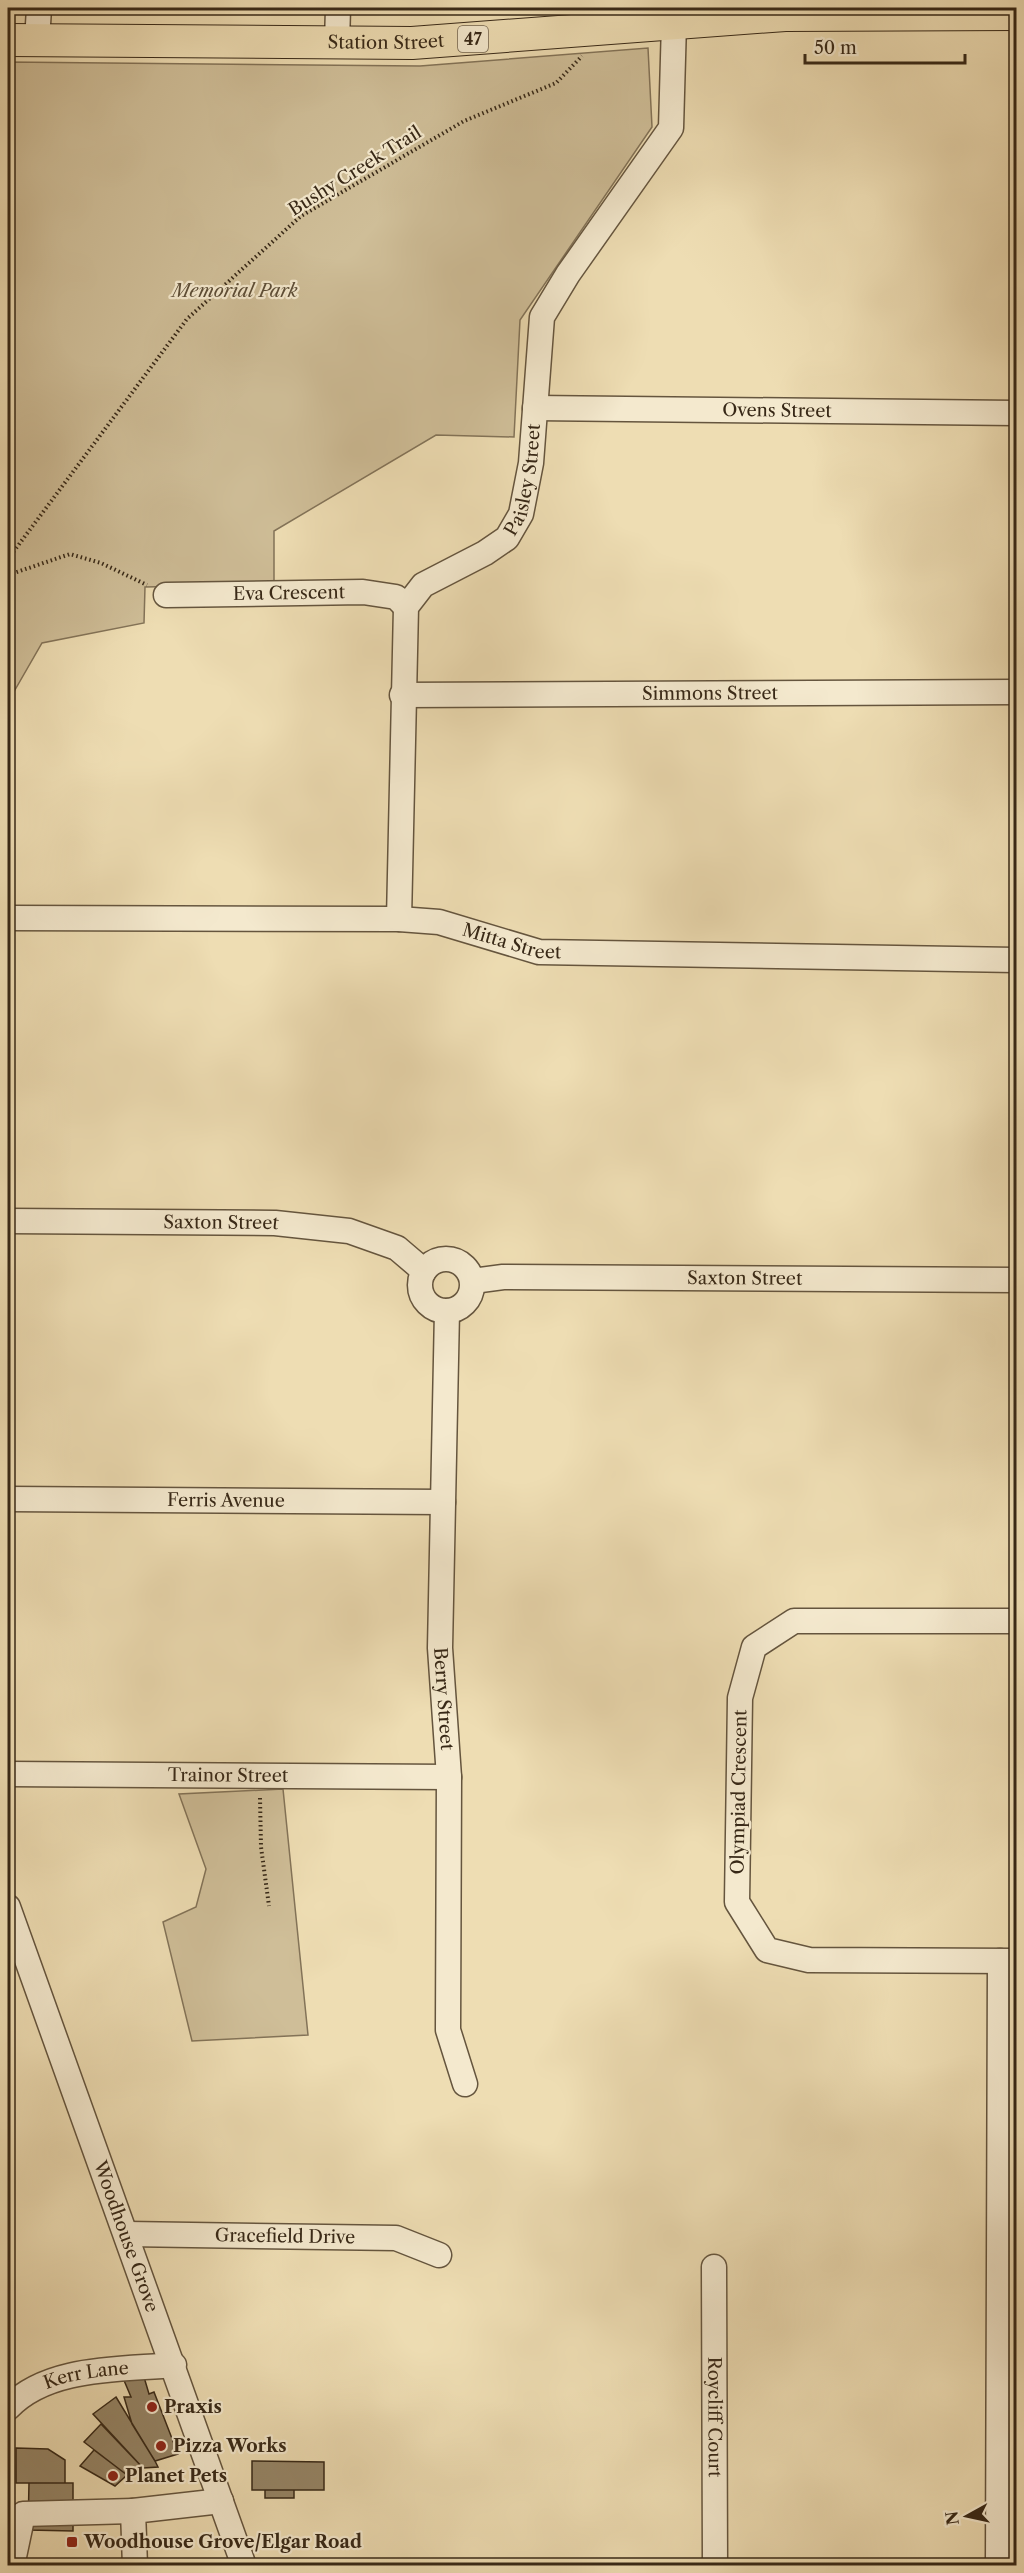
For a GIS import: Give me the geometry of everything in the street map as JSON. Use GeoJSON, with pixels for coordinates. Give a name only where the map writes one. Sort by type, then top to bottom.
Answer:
{"type":"FeatureCollection","features":[{"type":"Feature","properties":{"kind":"main road","name":"Station Street"},"geometry":{"type":"LineString","coordinates":[[22,41],[412,43],[785,15],[908,11],[1017,14]]}},
{"type":"Feature","properties":{"kind":"street"},"geometry":{"type":"LineString","coordinates":[[22,41],[39,8]]}},
{"type":"Feature","properties":{"kind":"street"},"geometry":{"type":"LineString","coordinates":[[337,43],[338,8]]}},
{"type":"Feature","properties":{"kind":"street","name":"Paisley Street"},"geometry":{"type":"LineString","coordinates":[[406,607],[423,585],[485,553],[507,538],[521,514],[531,463],[542,317],[568,274],[671,128],[674,23]]}},
{"type":"Feature","properties":{"kind":"street","name":"Ovens Street"},"geometry":{"type":"LineString","coordinates":[[535,408],[1017,413]]}},
{"type":"Feature","properties":{"kind":"street","name":"Eva Crescent"},"geometry":{"type":"LineString","coordinates":[[166,595],[363,592],[396,597],[406,607]]}},
{"type":"Feature","properties":{"kind":"street"},"geometry":{"type":"LineString","coordinates":[[399,919],[402,695],[406,607]]}},
{"type":"Feature","properties":{"kind":"street","name":"Simmons Street"},"geometry":{"type":"LineString","coordinates":[[402,695],[1017,692]]}},
{"type":"Feature","properties":{"kind":"street","name":"Mitta Street"},"geometry":{"type":"LineString","coordinates":[[8,918],[399,919],[439,922],[539,952],[1017,960]]}},
{"type":"Feature","properties":{"kind":"street","name":"Saxton Street"},"geometry":{"type":"LineString","coordinates":[[8,1221],[274,1223],[349,1231],[397,1248],[424,1271]]}},
{"type":"Feature","properties":{"kind":"street"},"geometry":{"type":"LineString","coordinates":[[447,1258],[460,1261],[468,1269],[473,1281],[472,1292],[465,1303],[457,1309],[447,1311],[432,1307],[422,1295],[420,1287],[424,1271],[438,1259],[447,1258]]}},
{"type":"Feature","properties":{"kind":"street","name":"Saxton Street"},"geometry":{"type":"LineString","coordinates":[[473,1281],[503,1277],[1017,1280]]}},
{"type":"Feature","properties":{"kind":"street","name":"Berry Street"},"geometry":{"type":"LineString","coordinates":[[447,1311],[440,1648],[449,1777],[448,2030],[465,2084]]}},
{"type":"Feature","properties":{"kind":"street","name":"Ferris Avenue"},"geometry":{"type":"LineString","coordinates":[[8,1499],[443,1502]]}},
{"type":"Feature","properties":{"kind":"street","name":"Olympiad Crescent"},"geometry":{"type":"LineString","coordinates":[[1008,1961],[808,1960],[767,1950],[737,1902],[740,1698],[754,1647],[794,1621],[1017,1621]]}},
{"type":"Feature","properties":{"kind":"street","name":"Trainor Street"},"geometry":{"type":"LineString","coordinates":[[8,1774],[449,1777]]}},
{"type":"Feature","properties":{"kind":"street","name":"Woodhouse Grove"},"geometry":{"type":"LineString","coordinates":[[8,1907],[244,2565]]}},
{"type":"Feature","properties":{"kind":"street"},"geometry":{"type":"LineString","coordinates":[[998,2565],[1008,1961]]}},
{"type":"Feature","properties":{"kind":"street","name":"Gracefield Drive"},"geometry":{"type":"LineString","coordinates":[[127,2234],[396,2238],[439,2255]]}},
{"type":"Feature","properties":{"kind":"street","name":"Roycliff Court"},"geometry":{"type":"LineString","coordinates":[[714,2267],[715,2565]]}},
{"type":"Feature","properties":{"kind":"street","name":"Kerr Lane"},"geometry":{"type":"LineString","coordinates":[[8,2408],[21,2394],[73,2374],[174,2365]]}},
{"type":"Feature","properties":{"kind":"street"},"geometry":{"type":"LineString","coordinates":[[11,2565],[23,2514],[133,2511],[221,2500]]}},
{"type":"Feature","properties":{"kind":"street"},"geometry":{"type":"LineString","coordinates":[[133,2511],[135,2565]]}},
{"type":"Feature","properties":{"kind":"street"},"geometry":{"type":"LineString","coordinates":[[8,2556],[11,2565]]}},
{"type":"Feature","properties":{"kind":"path","name":"Bushy Creek Trail"},"geometry":{"type":"LineString","coordinates":[[8,559],[187,319],[301,216],[464,121],[556,83],[584,53],[587,29]]}},
{"type":"Feature","properties":{"kind":"path"},"geometry":{"type":"LineString","coordinates":[[8,575],[70,554],[101,563],[166,595]]}},
{"type":"Feature","properties":{"kind":"path"},"geometry":{"type":"LineString","coordinates":[[260,1797],[261,1847],[269,1906]]}},
{"type":"Feature","properties":{"kind":"green space","name":"Memorial Park"},"geometry":{"type":"Polygon","coordinates":[[[648,48],[652,127],[520,320],[514,437],[436,435],[274,531],[274,584],[145,587],[144,623],[42,643],[8,702],[8,62],[420,66],[648,48]]]}},
{"type":"Feature","properties":{"kind":"green space"},"geometry":{"type":"Polygon","coordinates":[[[283,1789],[308,2035],[192,2041],[163,1922],[196,1907],[206,1869],[179,1794],[283,1789]]]}},
{"type":"Feature","properties":{"kind":"building"},"geometry":{"type":"Polygon","coordinates":[[[144,2377],[149,2394],[154,2392],[178,2454],[155,2461],[132,2424],[124,2397],[131,2397],[123,2378],[144,2377]]]}},
{"type":"Feature","properties":{"kind":"building"},"geometry":{"type":"Polygon","coordinates":[[[116,2397],[158,2467],[143,2468],[93,2414],[116,2397]]]}},
{"type":"Feature","properties":{"kind":"building"},"geometry":{"type":"Polygon","coordinates":[[[101,2424],[143,2468],[127,2475],[84,2442],[101,2424]]]}},
{"type":"Feature","properties":{"kind":"building"},"geometry":{"type":"Polygon","coordinates":[[[16,2448],[48,2449],[65,2460],[65,2483],[16,2483],[16,2448]]]}},
{"type":"Feature","properties":{"kind":"building"},"geometry":{"type":"Polygon","coordinates":[[[94,2450],[127,2475],[115,2486],[80,2466],[94,2450]]]}},
{"type":"Feature","properties":{"kind":"building"},"geometry":{"type":"Polygon","coordinates":[[[252,2461],[324,2462],[324,2490],[252,2490],[252,2461]]]}},
{"type":"Feature","properties":{"kind":"building"},"geometry":{"type":"Polygon","coordinates":[[[29,2483],[73,2483],[73,2531],[28,2530],[29,2483]]]}},
{"type":"Feature","properties":{"kind":"building"},"geometry":{"type":"Polygon","coordinates":[[[265,2490],[294,2490],[294,2498],[265,2498],[265,2490]]]}},
{"type":"Feature","properties":{"kind":"place","name":"Praxis"},"geometry":{"type":"Point","coordinates":[152,2407]}},
{"type":"Feature","properties":{"kind":"place","name":"Pizza Works"},"geometry":{"type":"Point","coordinates":[161,2446]}},
{"type":"Feature","properties":{"kind":"place","name":"Planet Pets"},"geometry":{"type":"Point","coordinates":[113,2476]}},
{"type":"Feature","properties":{"kind":"place","name":"Woodhouse Grove/Elgar Road"},"geometry":{"type":"Point","coordinates":[72,2542]}}]}
